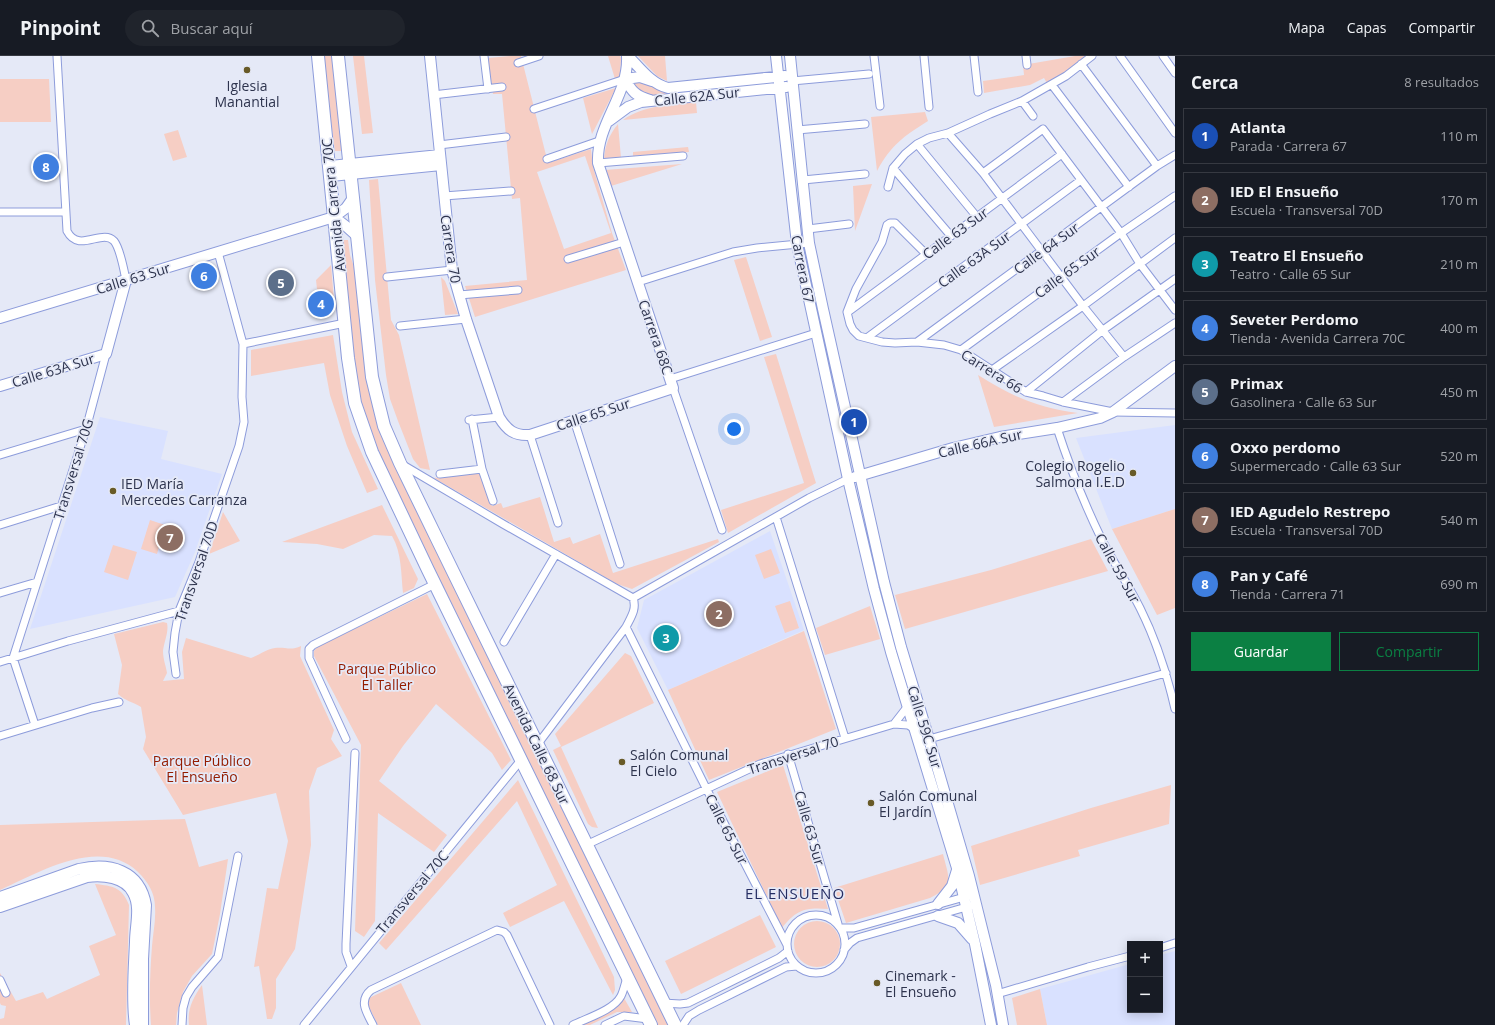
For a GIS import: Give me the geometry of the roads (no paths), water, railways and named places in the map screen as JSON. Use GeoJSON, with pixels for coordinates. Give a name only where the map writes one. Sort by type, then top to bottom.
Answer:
{"type":"FeatureCollection","features":[{"type":"Feature","properties":{"kind":"main road","name":"Avenida Carrera 70C"},"geometry":{"type":"LineString","coordinates":[[318,56],[348,358],[355,403],[365,435],[390,490]]}},
{"type":"Feature","properties":{"kind":"main road","name":"Avenida Carrera 70C"},"geometry":{"type":"LineString","coordinates":[[338,56],[372,377],[384,426],[400,463]]}},
{"type":"Feature","properties":{"kind":"main road","name":"Avenida Calle 68 Sur"},"geometry":{"type":"LineString","coordinates":[[400,463],[675,1025]]}},
{"type":"Feature","properties":{"kind":"main road","name":"Avenida Calle 68 Sur"},"geometry":{"type":"LineString","coordinates":[[390,490],[627,978],[650,1022]]}},
{"type":"Feature","properties":{"kind":"street"},"geometry":{"type":"LineString","coordinates":[[57,56],[67,230],[74,239],[81,241],[104,238],[111,239],[116,244],[126,280]]}},
{"type":"Feature","properties":{"kind":"street","name":"Carrera 70"},"geometry":{"type":"LineString","coordinates":[[430,56],[452,270],[466,319],[499,417],[504,425],[512,432]]}},
{"type":"Feature","properties":{"kind":"street"},"geometry":{"type":"LineString","coordinates":[[484,56],[488,89]]}},
{"type":"Feature","properties":{"kind":"street"},"geometry":{"type":"LineString","coordinates":[[518,63],[538,56]]}},
{"type":"Feature","properties":{"kind":"street","name":"Carrera 68C"},"geometry":{"type":"LineString","coordinates":[[627,56],[625,80],[599,142],[598,163],[722,530]]}},
{"type":"Feature","properties":{"kind":"street","name":"Calle 62A Sur"},"geometry":{"type":"LineString","coordinates":[[627,56],[652,81],[662,86],[674,88],[778,76],[792,81],[869,74]]}},
{"type":"Feature","properties":{"kind":"street","name":"Carrera 67"},"geometry":{"type":"LineString","coordinates":[[776,56],[797,244],[848,479]]}},
{"type":"Feature","properties":{"kind":"street","name":"Carrera 67"},"geometry":{"type":"LineString","coordinates":[[790,56],[809,243],[860,475]]}},
{"type":"Feature","properties":{"kind":"street"},"geometry":{"type":"LineString","coordinates":[[874,56],[880,106]]}},
{"type":"Feature","properties":{"kind":"street"},"geometry":{"type":"LineString","coordinates":[[924,56],[929,107]]}},
{"type":"Feature","properties":{"kind":"street"},"geometry":{"type":"LineString","coordinates":[[974,56],[978,92]]}},
{"type":"Feature","properties":{"kind":"street"},"geometry":{"type":"LineString","coordinates":[[1026,56],[1027,65]]}},
{"type":"Feature","properties":{"kind":"street"},"geometry":{"type":"LineString","coordinates":[[888,187],[893,168],[916,144],[929,138],[948,133],[1022,101],[1052,84],[1092,56]]}},
{"type":"Feature","properties":{"kind":"street"},"geometry":{"type":"LineString","coordinates":[[1120,56],[1175,134]]}},
{"type":"Feature","properties":{"kind":"street"},"geometry":{"type":"LineString","coordinates":[[1163,56],[1175,73]]}},
{"type":"Feature","properties":{"kind":"street"},"geometry":{"type":"LineString","coordinates":[[1081,64],[1157,166]]}},
{"type":"Feature","properties":{"kind":"street"},"geometry":{"type":"LineString","coordinates":[[534,109],[625,80],[640,77],[652,81]]}},
{"type":"Feature","properties":{"kind":"street"},"geometry":{"type":"LineString","coordinates":[[625,80],[635,94],[640,98],[650,100]]}},
{"type":"Feature","properties":{"kind":"street","name":"Calle 62A Sur"},"geometry":{"type":"LineString","coordinates":[[607,122],[628,107],[650,100],[780,88],[792,81]]}},
{"type":"Feature","properties":{"kind":"street"},"geometry":{"type":"LineString","coordinates":[[1052,84],[1129,187]]}},
{"type":"Feature","properties":{"kind":"street"},"geometry":{"type":"LineString","coordinates":[[434,95],[502,87]]}},
{"type":"Feature","properties":{"kind":"street"},"geometry":{"type":"LineString","coordinates":[[1022,101],[1033,116]]}},
{"type":"Feature","properties":{"kind":"street"},"geometry":{"type":"LineString","coordinates":[[798,130],[865,124]]}},
{"type":"Feature","properties":{"kind":"street"},"geometry":{"type":"LineString","coordinates":[[984,173],[1043,130],[1101,207],[1140,264],[1175,310]]}},
{"type":"Feature","properties":{"kind":"street"},"geometry":{"type":"LineString","coordinates":[[948,133],[984,173],[1083,306],[1124,357]]}},
{"type":"Feature","properties":{"kind":"street"},"geometry":{"type":"LineString","coordinates":[[330,171],[440,155],[506,137]]}},
{"type":"Feature","properties":{"kind":"street"},"geometry":{"type":"LineString","coordinates":[[547,159],[599,142]]}},
{"type":"Feature","properties":{"kind":"street"},"geometry":{"type":"LineString","coordinates":[[916,144],[977,217]]}},
{"type":"Feature","properties":{"kind":"street","name":"Calle 63 Sur"},"geometry":{"type":"LineString","coordinates":[[847,312],[1062,154]]}},
{"type":"Feature","properties":{"kind":"street","name":"Calle 64 Sur"},"geometry":{"type":"LineString","coordinates":[[917,342],[1175,154]]}},
{"type":"Feature","properties":{"kind":"street"},"geometry":{"type":"LineString","coordinates":[[598,163],[683,156]]}},
{"type":"Feature","properties":{"kind":"street"},"geometry":{"type":"LineString","coordinates":[[893,168],[951,236]]}},
{"type":"Feature","properties":{"kind":"street"},"geometry":{"type":"LineString","coordinates":[[803,180],[865,174]]}},
{"type":"Feature","properties":{"kind":"street","name":"Calle 63A Sur"},"geometry":{"type":"LineString","coordinates":[[868,337],[1081,180]]}},
{"type":"Feature","properties":{"kind":"street"},"geometry":{"type":"LineString","coordinates":[[444,196],[511,191]]}},
{"type":"Feature","properties":{"kind":"street","name":"Calle 65 Sur"},"geometry":{"type":"LineString","coordinates":[[961,350],[1120,233],[1175,196]]}},
{"type":"Feature","properties":{"kind":"street","name":"Calle 63 Sur"},"geometry":{"type":"LineString","coordinates":[[0,318],[334,217],[346,208],[353,198]]}},
{"type":"Feature","properties":{"kind":"street"},"geometry":{"type":"LineString","coordinates":[[0,212],[65,212]]}},
{"type":"Feature","properties":{"kind":"street"},"geometry":{"type":"LineString","coordinates":[[334,217],[347,226],[357,236]]}},
{"type":"Feature","properties":{"kind":"street"},"geometry":{"type":"LineString","coordinates":[[847,312],[856,289],[882,242],[887,225],[890,223],[895,223],[926,254]]}},
{"type":"Feature","properties":{"kind":"street"},"geometry":{"type":"LineString","coordinates":[[808,229],[849,224]]}},
{"type":"Feature","properties":{"kind":"street"},"geometry":{"type":"LineString","coordinates":[[992,370],[1083,306],[1175,238]]}},
{"type":"Feature","properties":{"kind":"street"},"geometry":{"type":"LineString","coordinates":[[568,259],[624,242]]}},
{"type":"Feature","properties":{"kind":"street"},"geometry":{"type":"LineString","coordinates":[[638,282],[733,252],[809,243]]}},
{"type":"Feature","properties":{"kind":"street","name":"Transversal 70D"},"geometry":{"type":"LineString","coordinates":[[176,674],[173,652],[179,611],[199,562],[239,446],[244,422],[242,397],[243,344],[218,252]]}},
{"type":"Feature","properties":{"kind":"street"},"geometry":{"type":"LineString","coordinates":[[387,277],[452,270]]}},
{"type":"Feature","properties":{"kind":"street"},"geometry":{"type":"LineString","coordinates":[[1026,392],[1103,330],[1175,279]]}},
{"type":"Feature","properties":{"kind":"street","name":"Transversal 70G"},"geometry":{"type":"LineString","coordinates":[[13,658],[86,429],[126,280]]}},
{"type":"Feature","properties":{"kind":"street"},"geometry":{"type":"LineString","coordinates":[[459,296],[518,290]]}},
{"type":"Feature","properties":{"kind":"street","name":"Carrera 66"},"geometry":{"type":"LineString","coordinates":[[847,312],[853,330],[860,336],[888,342],[917,342],[944,345],[961,350],[1026,392],[1062,402],[1113,412],[1175,413]]}},
{"type":"Feature","properties":{"kind":"street"},"geometry":{"type":"LineString","coordinates":[[400,326],[466,319]]}},
{"type":"Feature","properties":{"kind":"street"},"geometry":{"type":"LineString","coordinates":[[243,344],[345,323]]}},
{"type":"Feature","properties":{"kind":"street"},"geometry":{"type":"LineString","coordinates":[[1062,402],[1124,357],[1175,323]]}},
{"type":"Feature","properties":{"kind":"street","name":"Calle 65 Sur"},"geometry":{"type":"LineString","coordinates":[[512,432],[530,435],[672,383],[816,333]]}},
{"type":"Feature","properties":{"kind":"street","name":"Calle 63A Sur"},"geometry":{"type":"LineString","coordinates":[[0,386],[106,354]]}},
{"type":"Feature","properties":{"kind":"street","name":"Calle 66A Sur"},"geometry":{"type":"LineString","coordinates":[[848,479],[953,448],[1000,437],[1057,428],[1094,420],[1113,412],[1175,366]]}},
{"type":"Feature","properties":{"kind":"street"},"geometry":{"type":"LineString","coordinates":[[493,501],[482,469],[471,420],[499,417]]}},
{"type":"Feature","properties":{"kind":"street"},"geometry":{"type":"LineString","coordinates":[[574,420],[620,564]]}},
{"type":"Feature","properties":{"kind":"street","name":"Calle 59 Sur"},"geometry":{"type":"LineString","coordinates":[[1057,428],[1077,484],[1090,514],[1109,554],[1144,618],[1160,656],[1175,709]]}},
{"type":"Feature","properties":{"kind":"street"},"geometry":{"type":"LineString","coordinates":[[0,455],[86,429]]}},
{"type":"Feature","properties":{"kind":"street"},"geometry":{"type":"LineString","coordinates":[[530,435],[558,523]]}},
{"type":"Feature","properties":{"kind":"street"},"geometry":{"type":"LineString","coordinates":[[400,463],[633,598],[635,606],[634,612],[626,627],[537,745]]}},
{"type":"Feature","properties":{"kind":"street"},"geometry":{"type":"LineString","coordinates":[[440,474],[482,469]]}},
{"type":"Feature","properties":{"kind":"street","name":"Calle 59C Sur"},"geometry":{"type":"LineString","coordinates":[[860,475],[894,622],[929,739],[969,895],[975,944],[991,1025]]}},
{"type":"Feature","properties":{"kind":"street"},"geometry":{"type":"LineString","coordinates":[[633,598],[809,498],[848,479]]}},
{"type":"Feature","properties":{"kind":"street","name":"Calle 59C Sur"},"geometry":{"type":"LineString","coordinates":[[848,479],[874,589],[908,706],[957,868],[969,895]]}},
{"type":"Feature","properties":{"kind":"street"},"geometry":{"type":"LineString","coordinates":[[0,524],[61,506]]}},
{"type":"Feature","properties":{"kind":"street"},"geometry":{"type":"LineString","coordinates":[[776,517],[845,738]]}},
{"type":"Feature","properties":{"kind":"street"},"geometry":{"type":"LineString","coordinates":[[504,642],[556,554]]}},
{"type":"Feature","properties":{"kind":"street"},"geometry":{"type":"LineString","coordinates":[[0,593],[37,582]]}},
{"type":"Feature","properties":{"kind":"street"},"geometry":{"type":"LineString","coordinates":[[346,739],[309,658],[310,650],[313,645],[435,584]]}},
{"type":"Feature","properties":{"kind":"street"},"geometry":{"type":"LineString","coordinates":[[0,662],[68,640],[179,611]]}},
{"type":"Feature","properties":{"kind":"street","name":"Calle 65 Sur"},"geometry":{"type":"LineString","coordinates":[[626,627],[787,948]]}},
{"type":"Feature","properties":{"kind":"street"},"geometry":{"type":"LineString","coordinates":[[13,658],[35,725]]}},
{"type":"Feature","properties":{"kind":"street"},"geometry":{"type":"LineString","coordinates":[[929,739],[1166,673]]}},
{"type":"Feature","properties":{"kind":"street"},"geometry":{"type":"LineString","coordinates":[[0,736],[92,708],[119,702]]}},
{"type":"Feature","properties":{"kind":"street"},"geometry":{"type":"LineString","coordinates":[[894,724],[908,706]]}},
{"type":"Feature","properties":{"kind":"street","name":"Transversal 70"},"geometry":{"type":"LineString","coordinates":[[586,845],[745,769],[788,754],[894,724],[908,725],[915,729]]}},
{"type":"Feature","properties":{"kind":"street"},"geometry":{"type":"LineString","coordinates":[[352,966],[348,960],[346,948],[355,752]]}},
{"type":"Feature","properties":{"kind":"street","name":"Calle 63 Sur"},"geometry":{"type":"LineString","coordinates":[[788,754],[839,926]]}},
{"type":"Feature","properties":{"kind":"street","name":"Transversal 70C"},"geometry":{"type":"LineString","coordinates":[[304,1025],[521,760]]}},
{"type":"Feature","properties":{"kind":"street"},"geometry":{"type":"LineString","coordinates":[[182,1025],[182,1014],[186,997],[192,987],[218,957],[238,856]]}},
{"type":"Feature","properties":{"kind":"street"},"geometry":{"type":"LineString","coordinates":[[0,897],[89,866],[112,868],[131,876],[137,910],[134,1006],[135,1025]]}},
{"type":"Feature","properties":{"kind":"street"},"geometry":{"type":"LineString","coordinates":[[938,904],[952,886],[957,868]]}},
{"type":"Feature","properties":{"kind":"street"},"geometry":{"type":"LineString","coordinates":[[0,907],[87,877],[96,876],[117,879],[133,885],[142,891],[146,905],[143,959],[143,1025]]}},
{"type":"Feature","properties":{"kind":"street"},"geometry":{"type":"LineString","coordinates":[[839,926],[854,928],[969,895]]}},
{"type":"Feature","properties":{"kind":"street"},"geometry":{"type":"LineString","coordinates":[[844,951],[844,935],[839,926],[831,919],[823,915],[814,914],[798,920],[792,927],[788,936],[787,948],[793,962],[797,966],[810,972],[825,971],[837,964],[850,943],[857,938],[971,906]]}},
{"type":"Feature","properties":{"kind":"street","name":"Calle 59C Sur"},"geometry":{"type":"LineString","coordinates":[[971,906],[997,994],[1003,1025]]}},
{"type":"Feature","properties":{"kind":"street"},"geometry":{"type":"LineString","coordinates":[[938,916],[958,923],[965,929],[975,944]]}},
{"type":"Feature","properties":{"kind":"street"},"geometry":{"type":"LineString","coordinates":[[373,1025],[365,1010],[364,1004],[364,998],[371,990],[494,931],[500,930],[507,935],[550,1025]]}},
{"type":"Feature","properties":{"kind":"street"},"geometry":{"type":"LineString","coordinates":[[1163,947],[1175,943]]}},
{"type":"Feature","properties":{"kind":"street"},"geometry":{"type":"LineString","coordinates":[[663,1002],[680,1004],[688,1002],[779,958],[787,948]]}},
{"type":"Feature","properties":{"kind":"street"},"geometry":{"type":"LineString","coordinates":[[997,994],[1127,957]]}},
{"type":"Feature","properties":{"kind":"street"},"geometry":{"type":"LineString","coordinates":[[683,1025],[689,1016],[699,1010],[786,967],[797,966]]}},
{"type":"Feature","properties":{"kind":"street"},"geometry":{"type":"LineString","coordinates":[[573,1025],[609,1008],[616,1002],[621,996],[627,978]]}},
{"type":"Feature","properties":{"kind":"street"},"geometry":{"type":"LineString","coordinates":[[0,980],[6,994]]}},
{"type":"Feature","properties":{"kind":"street"},"geometry":{"type":"LineString","coordinates":[[605,1025],[624,1016],[650,1022]]}},
{"type":"Feature","properties":{"kind":"place","name":"Iglesia Manantial"},"geometry":{"type":"Point","coordinates":[247,70]}},
{"type":"Feature","properties":{"kind":"place","name":"Pan y Café"},"geometry":{"type":"Point","coordinates":[46,167]}},
{"type":"Feature","properties":{"kind":"place","name":"Oxxo perdomo"},"geometry":{"type":"Point","coordinates":[204,276]}},
{"type":"Feature","properties":{"kind":"place","name":"Primax"},"geometry":{"type":"Point","coordinates":[281,283]}},
{"type":"Feature","properties":{"kind":"place","name":"Seveter Perdomo"},"geometry":{"type":"Point","coordinates":[321,304]}},
{"type":"Feature","properties":{"kind":"place","name":"Atlanta"},"geometry":{"type":"Point","coordinates":[854,422]}},
{"type":"Feature","properties":{"kind":"place","name":"Colegio Rogelio Salmona I.E.D"},"geometry":{"type":"Point","coordinates":[1133,473]}},
{"type":"Feature","properties":{"kind":"place","name":"IED María Mercedes Carranza"},"geometry":{"type":"Point","coordinates":[113,491]}},
{"type":"Feature","properties":{"kind":"place","name":"IED Agudelo Restrepo"},"geometry":{"type":"Point","coordinates":[170,538]}},
{"type":"Feature","properties":{"kind":"place","name":"IED El Ensueño"},"geometry":{"type":"Point","coordinates":[719,614]}},
{"type":"Feature","properties":{"kind":"place","name":"Teatro El Ensueño"},"geometry":{"type":"Point","coordinates":[666,638]}},
{"type":"Feature","properties":{"kind":"place","name":"Salón Comunal El Cielo"},"geometry":{"type":"Point","coordinates":[622,762]}},
{"type":"Feature","properties":{"kind":"place","name":"Salón Comunal El Jardín"},"geometry":{"type":"Point","coordinates":[871,803]}},
{"type":"Feature","properties":{"kind":"place","name":"Cinemark - El Ensueño"},"geometry":{"type":"Point","coordinates":[877,983]}},
{"type":"Feature","properties":{"kind":"district","name":"EL ENSUEÑO"},"geometry":{"type":"Point","coordinates":[795,893]}},
{"type":"Feature","properties":{"kind":"park label","name":"Parque Público El Taller"},"geometry":{"type":"Point","coordinates":[387,676]}},
{"type":"Feature","properties":{"kind":"park label","name":"Parque Público El Ensueño"},"geometry":{"type":"Point","coordinates":[202,768]}}]}
